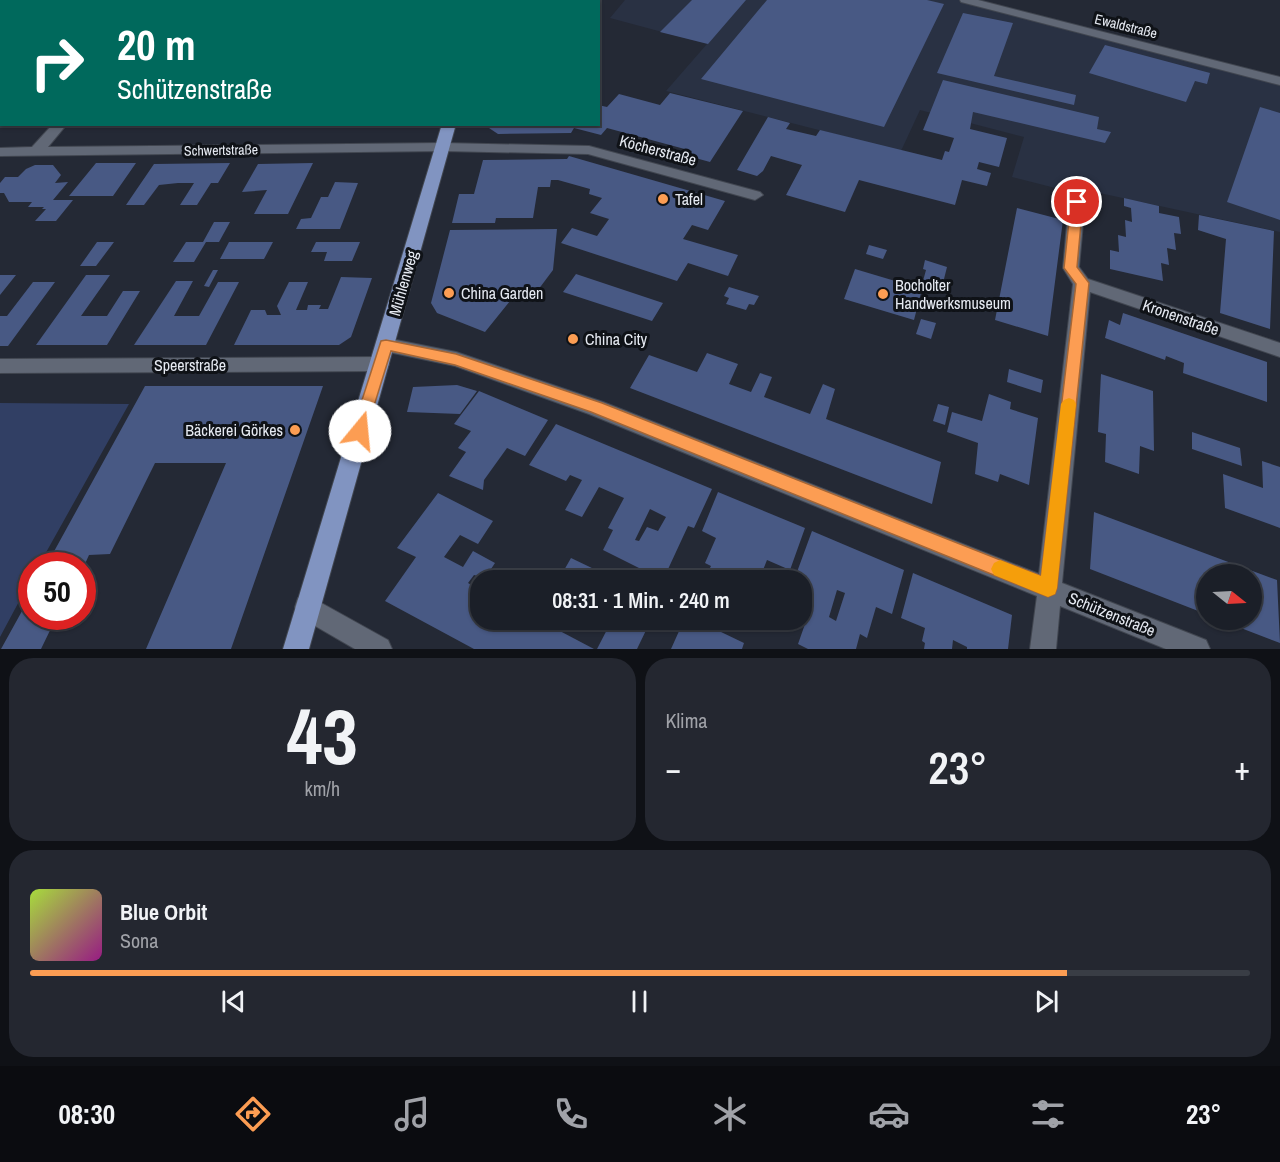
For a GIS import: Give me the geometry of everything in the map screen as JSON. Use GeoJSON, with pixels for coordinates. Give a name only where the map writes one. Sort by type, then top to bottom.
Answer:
{"type":"FeatureCollection","features":[{"type":"Feature","properties":{"kind":"main road","name":"Mühlenweg"},"geometry":{"type":"LineString","coordinates":[[296,649],[449,126]]}},
{"type":"Feature","properties":{"kind":"street","name":"Ewaldstraße"},"geometry":{"type":"LineString","coordinates":[[965,0],[1280,81]]}},
{"type":"Feature","properties":{"kind":"street"},"geometry":{"type":"LineString","coordinates":[[36,152],[59,126]]}},
{"type":"Feature","properties":{"kind":"street","name":"Schwertstraße"},"geometry":{"type":"LineString","coordinates":[[0,152],[443,147]]}},
{"type":"Feature","properties":{"kind":"street","name":"Köcherstraße"},"geometry":{"type":"LineString","coordinates":[[443,147],[589,150],[754,195]]}},
{"type":"Feature","properties":{"kind":"street"},"geometry":{"type":"LineString","coordinates":[[1043,649],[1082,283],[1071,268],[1077,202]]}},
{"type":"Feature","properties":{"kind":"street","name":"Kronenstraße"},"geometry":{"type":"LineString","coordinates":[[1082,283],[1280,350]]}},
{"type":"Feature","properties":{"kind":"street","name":"Speerstraße"},"geometry":{"type":"LineString","coordinates":[[0,366],[383,355]]}},
{"type":"Feature","properties":{"kind":"street","name":"Schützenstraße"},"geometry":{"type":"LineString","coordinates":[[383,355],[456,359],[596,408],[1197,649]]}},
{"type":"Feature","properties":{"kind":"street"},"geometry":{"type":"LineString","coordinates":[[307,608],[379,649]]}},
{"type":"Feature","properties":{"kind":"shaded area"},"geometry":{"type":"Polygon","coordinates":[[[625,0],[964,0],[1280,80],[1280,232],[1081,189],[1071,192],[1012,177],[1024,137],[920,110],[901,151],[666,91],[707,44],[610,18],[625,0]]]}},
{"type":"Feature","properties":{"kind":"shaded area"},"geometry":{"type":"Polygon","coordinates":[[[0,403],[129,404],[46,552],[18,552],[18,603],[0,637],[0,403]]]}},
{"type":"Feature","properties":{"kind":"building"},"geometry":{"type":"Polygon","coordinates":[[[692,0],[746,0],[708,44],[660,32],[692,0]]]}},
{"type":"Feature","properties":{"kind":"building"},"geometry":{"type":"Polygon","coordinates":[[[767,0],[927,0],[944,4],[884,127],[701,79],[767,0]]]}},
{"type":"Feature","properties":{"kind":"building"},"geometry":{"type":"Polygon","coordinates":[[[963,13],[1013,23],[994,76],[1076,95],[1074,105],[937,73],[963,13]]]}},
{"type":"Feature","properties":{"kind":"building"},"geometry":{"type":"Polygon","coordinates":[[[1105,45],[1210,73],[1207,84],[1195,81],[1186,102],[1089,73],[1105,45]]]}},
{"type":"Feature","properties":{"kind":"building"},"geometry":{"type":"Polygon","coordinates":[[[943,80],[1099,117],[1097,129],[1111,132],[1105,143],[973,112],[970,129],[1007,138],[999,167],[979,162],[977,169],[991,173],[987,186],[962,180],[955,205],[859,180],[845,212],[786,195],[802,165],[771,156],[763,171],[757,176],[737,170],[768,117],[790,123],[786,129],[816,136],[820,130],[942,160],[945,151],[949,152],[954,138],[923,130],[943,80]]]}},
{"type":"Feature","properties":{"kind":"building"},"geometry":{"type":"Polygon","coordinates":[[[670,93],[743,111],[710,162],[688,156],[692,151],[607,128],[601,135],[574,128],[571,133],[498,134],[486,126],[600,126],[600,105],[607,107],[619,94],[660,105],[670,93]]]}},
{"type":"Feature","properties":{"kind":"building"},"geometry":{"type":"Polygon","coordinates":[[[1260,107],[1280,113],[1280,220],[1227,202],[1260,107]]]}},
{"type":"Feature","properties":{"kind":"building"},"geometry":{"type":"Polygon","coordinates":[[[569,156],[725,201],[708,230],[692,225],[683,239],[738,255],[728,276],[688,263],[677,281],[561,243],[572,228],[597,236],[609,219],[590,213],[602,198],[589,194],[590,189],[558,180],[551,180],[550,187],[538,187],[533,218],[496,218],[495,223],[452,223],[459,194],[474,194],[483,160],[567,159],[569,156]]]}},
{"type":"Feature","properties":{"kind":"building"},"geometry":{"type":"Polygon","coordinates":[[[96,163],[136,163],[113,196],[69,196],[96,163]]]}},
{"type":"Feature","properties":{"kind":"building"},"geometry":{"type":"Polygon","coordinates":[[[230,163],[218,183],[211,183],[197,205],[180,205],[194,183],[178,183],[159,185],[144,205],[126,205],[154,164],[230,163]]]}},
{"type":"Feature","properties":{"kind":"building"},"geometry":{"type":"Polygon","coordinates":[[[313,163],[288,214],[254,214],[267,190],[242,192],[258,164],[313,163]]]}},
{"type":"Feature","properties":{"kind":"building"},"geometry":{"type":"Polygon","coordinates":[[[35,165],[53,165],[61,175],[55,183],[68,182],[53,200],[73,200],[56,221],[35,221],[46,209],[42,209],[44,207],[28,207],[32,202],[9,202],[4,193],[0,193],[0,183],[5,177],[18,177],[26,169],[35,165]]]}},
{"type":"Feature","properties":{"kind":"building"},"geometry":{"type":"Polygon","coordinates":[[[335,182],[358,183],[340,229],[296,229],[301,219],[311,218],[321,197],[328,197],[335,182]]]}},
{"type":"Feature","properties":{"kind":"building"},"geometry":{"type":"Polygon","coordinates":[[[1124,198],[1159,206],[1159,213],[1179,217],[1181,234],[1174,233],[1176,250],[1167,248],[1169,265],[1161,263],[1163,281],[1110,269],[1110,250],[1119,252],[1118,235],[1126,237],[1125,220],[1132,222],[1131,208],[1124,206],[1124,198]]]}},
{"type":"Feature","properties":{"kind":"building"},"geometry":{"type":"Polygon","coordinates":[[[1017,208],[1063,220],[1048,336],[995,320],[1017,208]]]}},
{"type":"Feature","properties":{"kind":"building"},"geometry":{"type":"Polygon","coordinates":[[[1199,215],[1274,231],[1270,329],[1220,313],[1226,239],[1198,230],[1199,215]]]}},
{"type":"Feature","properties":{"kind":"building"},"geometry":{"type":"Polygon","coordinates":[[[214,222],[230,222],[219,242],[206,242],[194,262],[173,262],[186,242],[203,242],[214,222]]]}},
{"type":"Feature","properties":{"kind":"building"},"geometry":{"type":"Polygon","coordinates":[[[557,229],[553,270],[529,302],[514,296],[485,332],[437,313],[431,303],[450,230],[557,229]]]}},
{"type":"Feature","properties":{"kind":"building"},"geometry":{"type":"Polygon","coordinates":[[[97,242],[114,242],[96,266],[80,266],[97,242]]]}},
{"type":"Feature","properties":{"kind":"building"},"geometry":{"type":"Polygon","coordinates":[[[229,242],[273,242],[264,259],[220,259],[229,242]]]}},
{"type":"Feature","properties":{"kind":"building"},"geometry":{"type":"Polygon","coordinates":[[[316,242],[360,242],[352,261],[324,261],[327,252],[311,252],[316,242]]]}},
{"type":"Feature","properties":{"kind":"building"},"geometry":{"type":"Polygon","coordinates":[[[869,245],[887,250],[883,259],[866,254],[869,245]]]}},
{"type":"Feature","properties":{"kind":"building"},"geometry":{"type":"Polygon","coordinates":[[[925,260],[947,267],[942,287],[923,281],[926,270],[923,269],[925,260]]]}},
{"type":"Feature","properties":{"kind":"building","name":"Bocholter Handwerksmuseum"},"geometry":{"type":"Polygon","coordinates":[[[855,269],[922,289],[914,320],[844,299],[855,269]]]}},
{"type":"Feature","properties":{"kind":"building"},"geometry":{"type":"Polygon","coordinates":[[[213,270],[218,270],[209,287],[204,286],[213,270]]]}},
{"type":"Feature","properties":{"kind":"building"},"geometry":{"type":"Polygon","coordinates":[[[576,274],[663,303],[652,321],[563,292],[576,274]]]}},
{"type":"Feature","properties":{"kind":"building"},"geometry":{"type":"Polygon","coordinates":[[[0,275],[16,275],[0,295],[0,275]]]}},
{"type":"Feature","properties":{"kind":"building"},"geometry":{"type":"Polygon","coordinates":[[[86,275],[110,275],[81,316],[107,316],[123,291],[140,291],[107,345],[36,345],[86,275]]]}},
{"type":"Feature","properties":{"kind":"building"},"geometry":{"type":"Polygon","coordinates":[[[341,277],[372,278],[351,337],[339,345],[234,345],[251,310],[265,310],[267,315],[281,315],[277,306],[289,282],[308,282],[296,310],[307,310],[308,305],[321,305],[319,309],[328,309],[341,277]]]}},
{"type":"Feature","properties":{"kind":"building"},"geometry":{"type":"Polygon","coordinates":[[[176,281],[193,281],[174,316],[199,316],[218,282],[239,282],[206,345],[134,345],[176,281]]]}},
{"type":"Feature","properties":{"kind":"building"},"geometry":{"type":"Polygon","coordinates":[[[33,282],[55,282],[8,346],[0,346],[0,316],[7,316],[33,282]]]}},
{"type":"Feature","properties":{"kind":"building"},"geometry":{"type":"Polygon","coordinates":[[[729,287],[759,296],[754,305],[749,304],[746,310],[726,304],[729,298],[724,296],[729,287]]]}},
{"type":"Feature","properties":{"kind":"building"},"geometry":{"type":"Polygon","coordinates":[[[1123,313],[1267,362],[1267,402],[1183,373],[1184,363],[1166,356],[1165,360],[1105,338],[1109,320],[1120,325],[1123,313]]]}},
{"type":"Feature","properties":{"kind":"building"},"geometry":{"type":"Polygon","coordinates":[[[921,319],[936,323],[931,339],[916,334],[921,319]]]}},
{"type":"Feature","properties":{"kind":"building"},"geometry":{"type":"Polygon","coordinates":[[[707,353],[738,364],[729,384],[751,392],[760,373],[772,377],[764,397],[810,414],[823,384],[835,389],[826,419],[941,462],[932,504],[630,388],[649,355],[697,372],[707,353]]]}},
{"type":"Feature","properties":{"kind":"building"},"geometry":{"type":"Polygon","coordinates":[[[1009,369],[1043,380],[1041,393],[1007,382],[1009,369]]]}},
{"type":"Feature","properties":{"kind":"building"},"geometry":{"type":"Polygon","coordinates":[[[1101,374],[1153,391],[1154,451],[1140,446],[1139,474],[1105,462],[1106,434],[1098,432],[1101,374]]]}},
{"type":"Feature","properties":{"kind":"building"},"geometry":{"type":"Polygon","coordinates":[[[457,385],[477,391],[460,414],[407,412],[413,387],[457,385]]]}},
{"type":"Feature","properties":{"kind":"building"},"geometry":{"type":"Polygon","coordinates":[[[145,386],[323,386],[231,649],[146,649],[226,463],[155,463],[110,554],[54,552],[145,386]]]}},
{"type":"Feature","properties":{"kind":"building"},"geometry":{"type":"Polygon","coordinates":[[[479,391],[548,420],[525,456],[507,448],[484,480],[483,490],[449,476],[466,452],[458,448],[471,431],[454,424],[479,391]]]}},
{"type":"Feature","properties":{"kind":"building"},"geometry":{"type":"Polygon","coordinates":[[[989,394],[1011,402],[1010,409],[1038,418],[1029,485],[1000,474],[998,482],[975,474],[978,443],[947,432],[952,412],[982,421],[989,394]]]}},
{"type":"Feature","properties":{"kind":"building"},"geometry":{"type":"Polygon","coordinates":[[[938,404],[949,407],[945,425],[933,421],[938,404]]]}},
{"type":"Feature","properties":{"kind":"building"},"geometry":{"type":"Polygon","coordinates":[[[556,424],[712,489],[694,528],[688,526],[668,570],[643,570],[603,550],[613,530],[608,528],[624,498],[599,487],[582,517],[565,510],[582,480],[570,475],[566,481],[529,465],[556,424]],[[650,509],[635,540],[639,541],[647,527],[658,531],[666,517],[650,509]]]}},
{"type":"Feature","properties":{"kind":"building"},"geometry":{"type":"Polygon","coordinates":[[[1192,432],[1240,448],[1242,466],[1192,449],[1192,432]]]}},
{"type":"Feature","properties":{"kind":"building"},"geometry":{"type":"Polygon","coordinates":[[[1262,461],[1280,467],[1280,528],[1225,508],[1223,474],[1263,488],[1262,461]]]}},
{"type":"Feature","properties":{"kind":"building"},"geometry":{"type":"Polygon","coordinates":[[[718,492],[805,528],[790,570],[767,560],[763,570],[709,570],[711,566],[705,563],[716,538],[702,531],[718,492]]]}},
{"type":"Feature","properties":{"kind":"building"},"geometry":{"type":"Polygon","coordinates":[[[438,493],[493,521],[478,544],[460,535],[444,557],[463,567],[473,551],[495,563],[490,570],[470,570],[468,583],[470,584],[470,630],[558,630],[594,649],[474,649],[385,601],[416,557],[397,548],[438,493]]]}},
{"type":"Feature","properties":{"kind":"building"},"geometry":{"type":"Polygon","coordinates":[[[1094,512],[1234,564],[1196,564],[1196,610],[1090,569],[1094,512]]]}},
{"type":"Feature","properties":{"kind":"building"},"geometry":{"type":"Polygon","coordinates":[[[812,531],[904,570],[892,614],[876,607],[867,638],[860,634],[856,649],[808,649],[798,644],[803,630],[812,630],[812,570],[798,570],[812,531]],[[837,590],[829,617],[836,621],[845,593],[837,590]]]}},
{"type":"Feature","properties":{"kind":"building"},"geometry":{"type":"Polygon","coordinates":[[[571,558],[594,569],[593,570],[564,570],[571,558]]]}},
{"type":"Feature","properties":{"kind":"building"},"geometry":{"type":"Polygon","coordinates":[[[913,573],[1012,615],[1008,649],[967,649],[953,640],[952,649],[924,649],[925,643],[922,641],[925,628],[901,618],[913,573]]]}},
{"type":"Feature","properties":{"kind":"building"},"geometry":{"type":"Polygon","coordinates":[[[1262,574],[1277,580],[1280,643],[1246,630],[1262,630],[1262,574]]]}},
{"type":"Feature","properties":{"kind":"building"},"geometry":{"type":"Polygon","coordinates":[[[18,618],[18,630],[50,630],[41,649],[1,649],[18,618]]]}},
{"type":"Feature","properties":{"kind":"building"},"geometry":{"type":"Polygon","coordinates":[[[607,630],[646,630],[637,649],[597,649],[607,630]]]}},
{"type":"Feature","properties":{"kind":"building"},"geometry":{"type":"Polygon","coordinates":[[[680,630],[717,630],[744,643],[742,649],[671,649],[680,630]]]}},
{"type":"Feature","properties":{"kind":"slow traffic"},"geometry":{"type":"LineString","coordinates":[[1000,569],[1048,588],[1069,404]]}},
{"type":"Feature","properties":{"kind":"place","name":"Tafel"},"geometry":{"type":"Point","coordinates":[663,199]}},
{"type":"Feature","properties":{"kind":"place","name":"China Garden"},"geometry":{"type":"Point","coordinates":[449,293]}},
{"type":"Feature","properties":{"kind":"place","name":"Bocholter Handwerksmuseum"},"geometry":{"type":"Point","coordinates":[883,294]}},
{"type":"Feature","properties":{"kind":"place","name":"China City"},"geometry":{"type":"Point","coordinates":[573,339]}},
{"type":"Feature","properties":{"kind":"place","name":"Bäckerei Görkes"},"geometry":{"type":"Point","coordinates":[295,430]}},
{"type":"Feature","properties":{"kind":"route"},"geometry":{"type":"LineString","coordinates":[[360,431],[386,345],[456,359],[596,408],[1048,588],[1082,283],[1071,268],[1077,202]]}}]}
